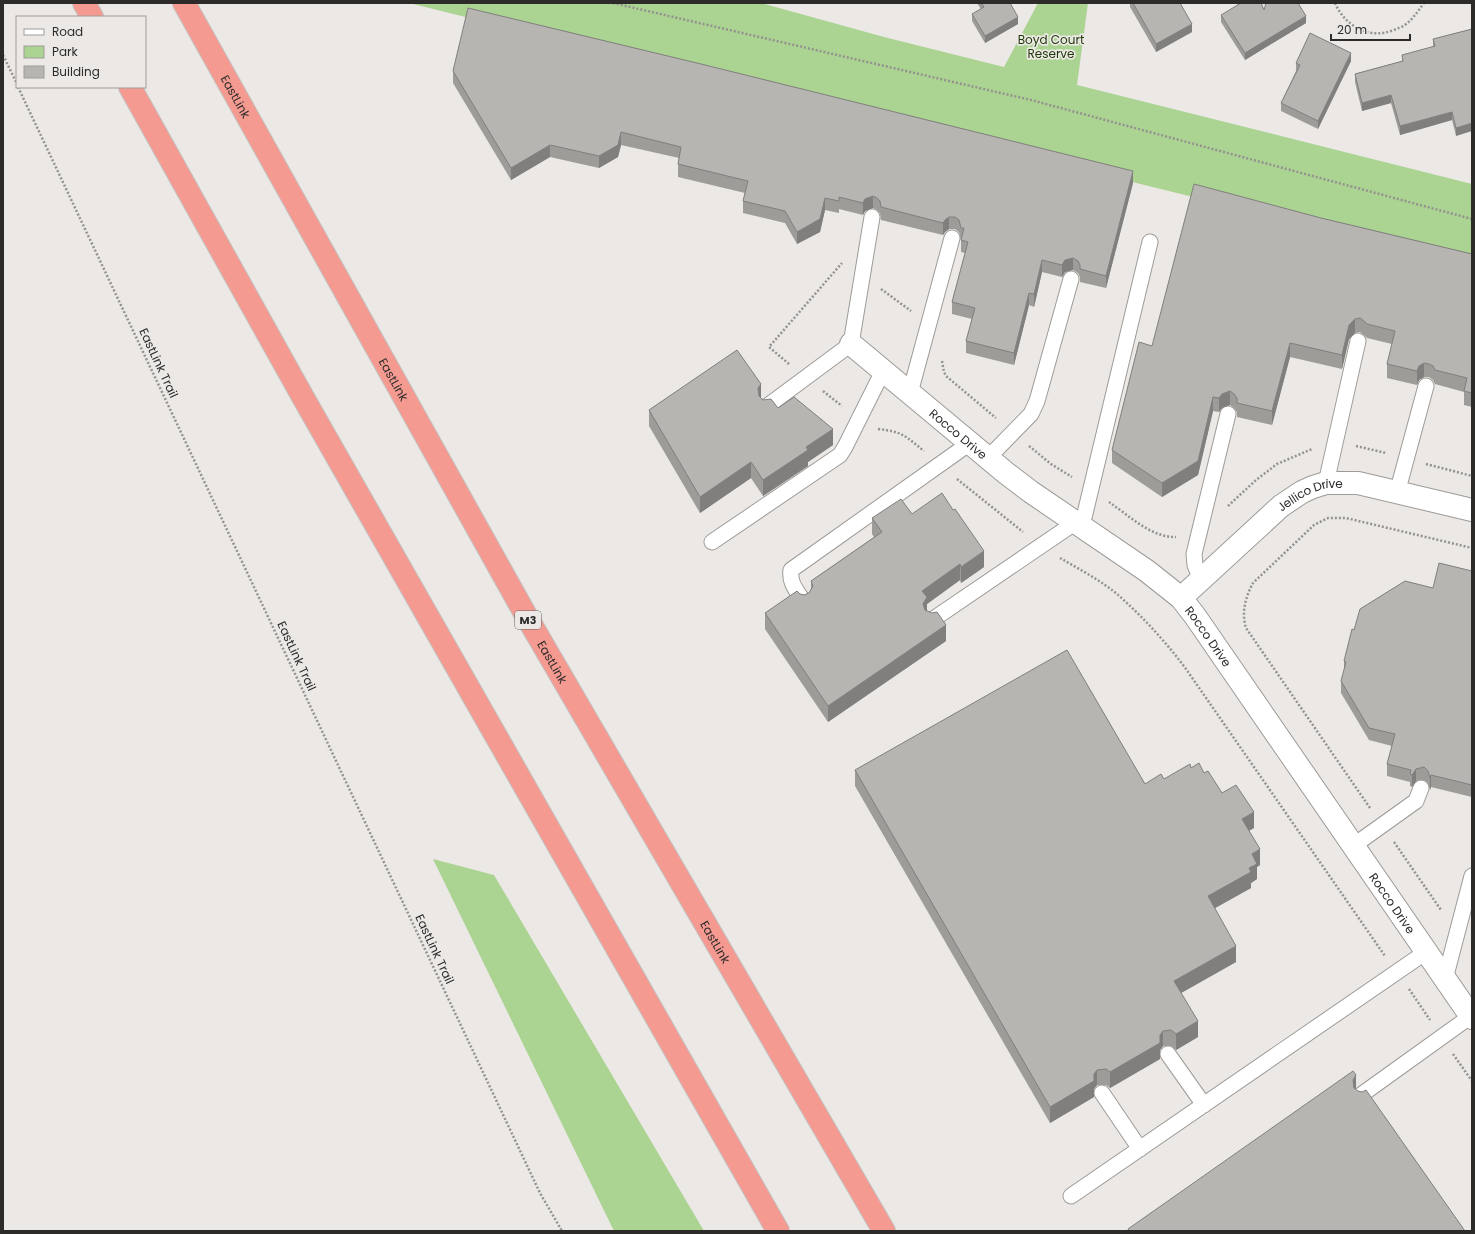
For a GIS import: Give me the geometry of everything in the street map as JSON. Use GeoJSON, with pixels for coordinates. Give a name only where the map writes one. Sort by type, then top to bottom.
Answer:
{"type":"FeatureCollection","features":[{"type":"Feature","properties":{"kind":"highway"},"geometry":{"type":"LineString","coordinates":[[84,3],[91,16]]}},
{"type":"Feature","properties":{"kind":"highway","name":"EastLink"},"geometry":{"type":"LineString","coordinates":[[184,3],[528,619],[884,1231]]}},
{"type":"Feature","properties":{"kind":"highway"},"geometry":{"type":"LineString","coordinates":[[131,88],[308,406],[778,1231]]}},
{"type":"Feature","properties":{"kind":"street","name":"Rocco Drive"},"geometry":{"type":"LineString","coordinates":[[851,344],[1031,492],[1147,571],[1181,598],[1195,616],[1471,1017]]}},
{"type":"Feature","properties":{"kind":"street","name":"Jellico Drive"},"geometry":{"type":"LineString","coordinates":[[1181,598],[1289,499],[1307,489],[1326,483],[1358,483],[1472,510]]}},
{"type":"Feature","properties":{"kind":"lane"},"geometry":{"type":"LineString","coordinates":[[766,407],[851,344],[872,218]]}},
{"type":"Feature","properties":{"kind":"lane"},"geometry":{"type":"LineString","coordinates":[[910,393],[952,238]]}},
{"type":"Feature","properties":{"kind":"lane"},"geometry":{"type":"LineString","coordinates":[[932,620],[1041,546],[1079,524],[1150,242]]}},
{"type":"Feature","properties":{"kind":"lane"},"geometry":{"type":"LineString","coordinates":[[988,458],[1031,414],[1037,401],[1071,279]]}},
{"type":"Feature","properties":{"kind":"lane"},"geometry":{"type":"LineString","coordinates":[[1326,483],[1358,341]]}},
{"type":"Feature","properties":{"kind":"lane"},"geometry":{"type":"LineString","coordinates":[[712,542],[840,455],[883,370]]}},
{"type":"Feature","properties":{"kind":"lane"},"geometry":{"type":"LineString","coordinates":[[1397,493],[1426,386]]}},
{"type":"Feature","properties":{"kind":"lane"},"geometry":{"type":"LineString","coordinates":[[1201,580],[1195,565],[1194,554],[1228,414]]}},
{"type":"Feature","properties":{"kind":"lane"},"geometry":{"type":"LineString","coordinates":[[804,602],[792,584],[790,577],[791,570],[970,443]]}},
{"type":"Feature","properties":{"kind":"lane"},"geometry":{"type":"LineString","coordinates":[[1353,846],[1416,801],[1421,788]]}},
{"type":"Feature","properties":{"kind":"lane"},"geometry":{"type":"LineString","coordinates":[[1445,979],[1472,876]]}},
{"type":"Feature","properties":{"kind":"lane"},"geometry":{"type":"LineString","coordinates":[[1071,1196],[1426,952]]}},
{"type":"Feature","properties":{"kind":"lane"},"geometry":{"type":"LineString","coordinates":[[1361,1095],[1471,1017]]}},
{"type":"Feature","properties":{"kind":"lane"},"geometry":{"type":"LineString","coordinates":[[1168,1054],[1204,1105]]}},
{"type":"Feature","properties":{"kind":"lane"},"geometry":{"type":"LineString","coordinates":[[1102,1093],[1140,1149]]}},
{"type":"Feature","properties":{"kind":"path"},"geometry":{"type":"LineString","coordinates":[[613,3],[1032,100],[1472,219]]}},
{"type":"Feature","properties":{"kind":"path"},"geometry":{"type":"LineString","coordinates":[[1335,3],[1344,19],[1352,26],[1375,34],[1389,32],[1404,26],[1424,3]]}},
{"type":"Feature","properties":{"kind":"path"},"geometry":{"type":"LineString","coordinates":[[3,55],[16,82]]}},
{"type":"Feature","properties":{"kind":"path","name":"EastLink Trail"},"geometry":{"type":"LineString","coordinates":[[18,88],[540,1193],[562,1231]]}},
{"type":"Feature","properties":{"kind":"path"},"geometry":{"type":"LineString","coordinates":[[769,348],[868,427],[896,431],[903,434],[1041,546],[1116,594],[1151,627],[1171,648],[1186,669],[1472,1081]]}},
{"type":"Feature","properties":{"kind":"path"},"geometry":{"type":"LineString","coordinates":[[1457,934],[1246,628],[1244,621],[1246,599],[1253,582],[1314,525],[1328,518],[1346,518],[1472,548]]}},
{"type":"Feature","properties":{"kind":"green space","name":"Boyd Court Reserve"},"geometry":{"type":"Polygon","coordinates":[[[409,3],[761,3],[884,37],[1004,67],[1038,3],[1088,3],[1077,85],[1472,184],[1472,266],[409,3]]]}},
{"type":"Feature","properties":{"kind":"green space"},"geometry":{"type":"Polygon","coordinates":[[[433,859],[494,875],[704,1231],[614,1231],[433,859]]]}},
{"type":"Feature","properties":{"kind":"building"},"geometry":{"type":"Polygon","coordinates":[[[981,3],[1010,3],[1018,17],[985,36],[972,14],[984,7],[981,3]]]}},
{"type":"Feature","properties":{"kind":"building"},"geometry":{"type":"Polygon","coordinates":[[[1133,3],[1180,3],[1192,24],[1156,44],[1133,3]]]}},
{"type":"Feature","properties":{"kind":"building"},"geometry":{"type":"Polygon","coordinates":[[[1241,3],[1261,3],[1264,10],[1266,3],[1298,3],[1306,16],[1245,53],[1221,15],[1241,3]]]}},
{"type":"Feature","properties":{"kind":"building"},"geometry":{"type":"Polygon","coordinates":[[[468,8],[1133,171],[1106,276],[1080,269],[1078,261],[1073,258],[1065,260],[1062,265],[1042,260],[1034,294],[1029,293],[1014,353],[966,341],[975,308],[952,302],[968,242],[961,240],[964,228],[961,228],[959,220],[955,217],[949,217],[943,223],[881,207],[880,201],[873,196],[865,199],[863,203],[839,197],[839,201],[825,198],[820,219],[797,232],[785,211],[743,201],[748,181],[678,164],[681,147],[621,132],[618,145],[599,156],[550,145],[511,168],[453,71],[468,8]]]}},
{"type":"Feature","properties":{"kind":"building"},"geometry":{"type":"Polygon","coordinates":[[[1472,29],[1472,123],[1456,128],[1452,112],[1400,126],[1391,95],[1362,103],[1355,74],[1403,61],[1402,55],[1435,46],[1433,39],[1472,29]]]}},
{"type":"Feature","properties":{"kind":"building"},"geometry":{"type":"Polygon","coordinates":[[[1310,33],[1351,53],[1318,121],[1281,103],[1300,65],[1296,63],[1310,33]]]}},
{"type":"Feature","properties":{"kind":"building"},"geometry":{"type":"Polygon","coordinates":[[[1194,184],[1321,218],[1472,254],[1472,393],[1464,391],[1467,378],[1435,370],[1433,366],[1429,364],[1424,363],[1419,366],[1417,371],[1387,364],[1395,331],[1367,324],[1360,318],[1355,319],[1349,325],[1342,355],[1290,343],[1272,411],[1237,403],[1237,398],[1230,391],[1222,394],[1219,398],[1213,397],[1198,461],[1162,483],[1112,450],[1139,342],[1152,346],[1194,184]]]}},
{"type":"Feature","properties":{"kind":"building"},"geometry":{"type":"Polygon","coordinates":[[[737,350],[761,384],[758,388],[759,396],[763,400],[771,399],[778,408],[794,397],[833,429],[806,447],[808,450],[763,480],[751,462],[700,497],[649,410],[737,350]]]}},
{"type":"Feature","properties":{"kind":"building"},"geometry":{"type":"Polygon","coordinates":[[[942,493],[984,551],[961,567],[960,564],[922,591],[927,597],[923,604],[925,610],[932,613],[937,612],[946,625],[828,706],[765,613],[797,591],[804,595],[809,593],[813,586],[811,581],[882,532],[872,518],[901,499],[912,514],[942,493]]]}},
{"type":"Feature","properties":{"kind":"building"},"geometry":{"type":"Polygon","coordinates":[[[1439,563],[1472,571],[1472,785],[1431,775],[1430,778],[1428,771],[1424,767],[1416,769],[1412,775],[1410,774],[1411,770],[1387,764],[1395,734],[1369,728],[1341,681],[1346,662],[1344,661],[1352,629],[1354,630],[1360,609],[1405,581],[1433,588],[1439,563]]]}},
{"type":"Feature","properties":{"kind":"building"},"geometry":{"type":"Polygon","coordinates":[[[1067,650],[1145,784],[1161,774],[1164,779],[1190,764],[1191,768],[1199,763],[1204,773],[1208,771],[1222,793],[1236,785],[1254,812],[1242,819],[1260,849],[1252,854],[1257,864],[1249,868],[1251,872],[1208,896],[1236,946],[1174,981],[1198,1021],[1176,1034],[1171,1030],[1163,1031],[1160,1035],[1160,1043],[1110,1072],[1106,1069],[1097,1070],[1094,1074],[1094,1081],[1050,1107],[855,770],[1067,650]]]}},
{"type":"Feature","properties":{"kind":"building"},"geometry":{"type":"Polygon","coordinates":[[[1353,1071],[1356,1075],[1353,1080],[1354,1088],[1362,1092],[1366,1090],[1465,1231],[1129,1231],[1128,1229],[1353,1071]]]}}]}
